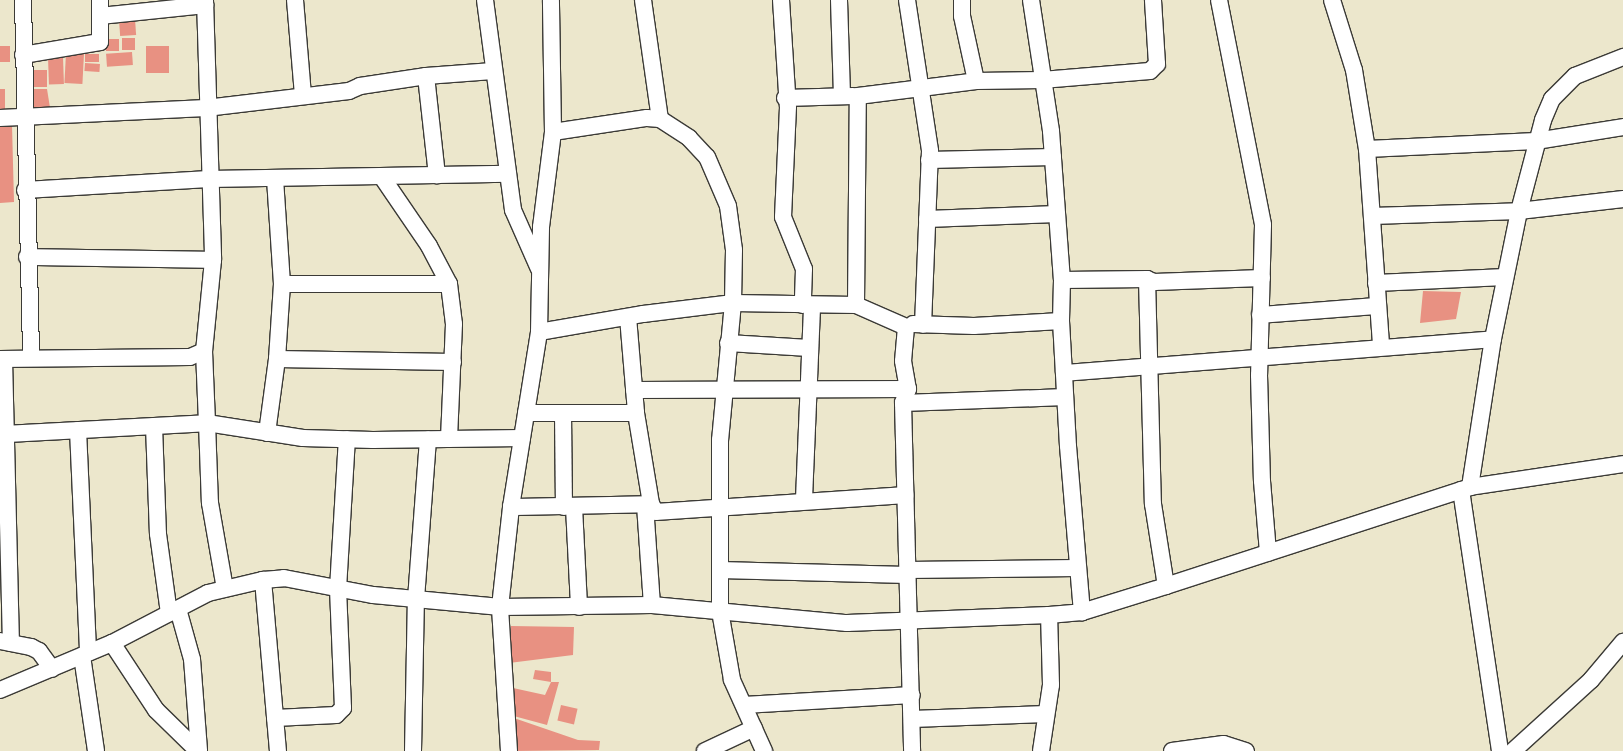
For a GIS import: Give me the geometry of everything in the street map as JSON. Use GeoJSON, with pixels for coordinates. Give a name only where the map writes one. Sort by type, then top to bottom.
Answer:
{"type":"FeatureCollection","features":[{"type":"Feature","properties":{"kind":"street"},"geometry":{"type":"LineString","coordinates":[[23,0],[26,257],[31,357]]}},
{"type":"Feature","properties":{"kind":"street"},"geometry":{"type":"LineString","coordinates":[[295,0],[303,96]]}},
{"type":"Feature","properties":{"kind":"street"},"geometry":{"type":"LineString","coordinates":[[484,0],[514,210],[541,274]]}},
{"type":"Feature","properties":{"kind":"street"},"geometry":{"type":"LineString","coordinates":[[509,751],[500,608],[511,506],[539,332],[541,227],[553,132],[551,0]]}},
{"type":"Feature","properties":{"kind":"street"},"geometry":{"type":"LineString","coordinates":[[643,0],[660,120]]}},
{"type":"Feature","properties":{"kind":"street"},"geometry":{"type":"LineString","coordinates":[[781,0],[785,98],[788,107],[783,217],[804,269],[809,348],[804,499]]}},
{"type":"Feature","properties":{"kind":"street"},"geometry":{"type":"LineString","coordinates":[[840,0],[850,96],[856,305]]}},
{"type":"Feature","properties":{"kind":"street"},"geometry":{"type":"LineString","coordinates":[[907,0],[920,86],[926,111],[929,160],[923,325]]}},
{"type":"Feature","properties":{"kind":"street"},"geometry":{"type":"LineString","coordinates":[[962,0],[962,16],[976,81]]}},
{"type":"Feature","properties":{"kind":"street"},"geometry":{"type":"LineString","coordinates":[[1031,0],[1053,157],[1062,280],[1061,321],[1065,397],[1077,568],[1082,612]]}},
{"type":"Feature","properties":{"kind":"street"},"geometry":{"type":"LineString","coordinates":[[785,98],[850,96],[920,86],[976,81],[1042,80],[1155,68],[1153,0]]}},
{"type":"Feature","properties":{"kind":"street"},"geometry":{"type":"LineString","coordinates":[[1219,0],[1262,225],[1259,358],[1262,481],[1268,553]]}},
{"type":"Feature","properties":{"kind":"street"},"geometry":{"type":"LineString","coordinates":[[1332,0],[1354,70],[1367,149],[1381,345]]}},
{"type":"Feature","properties":{"kind":"street"},"geometry":{"type":"LineString","coordinates":[[23,55],[100,42],[100,8],[205,3],[206,108],[213,260],[204,351],[210,503],[225,589]]}},
{"type":"Feature","properties":{"kind":"street"},"geometry":{"type":"LineString","coordinates":[[1500,751],[1465,488],[1493,338],[1519,211],[1536,141],[1552,99],[1575,76],[1623,57]]}},
{"type":"Feature","properties":{"kind":"street"},"geometry":{"type":"LineString","coordinates":[[0,118],[206,108],[349,91],[360,86],[426,76],[493,71]]}},
{"type":"Feature","properties":{"kind":"street"},"geometry":{"type":"LineString","coordinates":[[426,76],[437,175]]}},
{"type":"Feature","properties":{"kind":"street"},"geometry":{"type":"LineString","coordinates":[[553,132],[647,118],[660,120],[689,138],[708,157],[728,206],[734,250],[733,303],[723,388],[720,610],[732,680],[764,751]]}},
{"type":"Feature","properties":{"kind":"street"},"geometry":{"type":"LineString","coordinates":[[1367,149],[1536,141],[1623,126]]}},
{"type":"Feature","properties":{"kind":"street"},"geometry":{"type":"LineString","coordinates":[[929,160],[1053,157]]}},
{"type":"Feature","properties":{"kind":"street"},"geometry":{"type":"LineString","coordinates":[[25,190],[209,179],[508,174]]}},
{"type":"Feature","properties":{"kind":"street"},"geometry":{"type":"LineString","coordinates":[[382,177],[429,246],[449,284],[454,324],[449,439]]}},
{"type":"Feature","properties":{"kind":"street"},"geometry":{"type":"LineString","coordinates":[[267,432],[277,359],[282,284],[275,178]]}},
{"type":"Feature","properties":{"kind":"street"},"geometry":{"type":"LineString","coordinates":[[1372,216],[1519,211],[1623,199]]}},
{"type":"Feature","properties":{"kind":"street"},"geometry":{"type":"LineString","coordinates":[[927,220],[1057,214]]}},
{"type":"Feature","properties":{"kind":"street"},"geometry":{"type":"LineString","coordinates":[[26,257],[213,260]]}},
{"type":"Feature","properties":{"kind":"street"},"geometry":{"type":"LineString","coordinates":[[1376,283],[1506,277]]}},
{"type":"Feature","properties":{"kind":"street"},"geometry":{"type":"LineString","coordinates":[[1062,280],[1147,278],[1154,282],[1262,278]]}},
{"type":"Feature","properties":{"kind":"street"},"geometry":{"type":"LineString","coordinates":[[1147,278],[1147,367],[1153,504],[1166,586]]}},
{"type":"Feature","properties":{"kind":"street"},"geometry":{"type":"LineString","coordinates":[[282,284],[449,284]]}},
{"type":"Feature","properties":{"kind":"street"},"geometry":{"type":"LineString","coordinates":[[539,332],[628,317],[733,303],[856,305],[906,327],[923,325],[974,326],[1061,321]]}},
{"type":"Feature","properties":{"kind":"street"},"geometry":{"type":"LineString","coordinates":[[1260,315],[1378,306]]}},
{"type":"Feature","properties":{"kind":"street"},"geometry":{"type":"LineString","coordinates":[[628,317],[636,413],[648,505],[652,605]]}},
{"type":"Feature","properties":{"kind":"street"},"geometry":{"type":"LineString","coordinates":[[906,327],[903,361],[906,396],[905,494],[912,695],[912,751]]}},
{"type":"Feature","properties":{"kind":"street"},"geometry":{"type":"LineString","coordinates":[[1064,373],[1259,358],[1381,345],[1493,338]]}},
{"type":"Feature","properties":{"kind":"street"},"geometry":{"type":"LineString","coordinates":[[728,343],[809,348]]}},
{"type":"Feature","properties":{"kind":"street"},"geometry":{"type":"LineString","coordinates":[[52,669],[39,651],[6,642],[6,434],[2,359],[31,357],[190,357],[204,351]]}},
{"type":"Feature","properties":{"kind":"street"},"geometry":{"type":"LineString","coordinates":[[277,359],[453,362]]}},
{"type":"Feature","properties":{"kind":"street"},"geometry":{"type":"LineString","coordinates":[[634,390],[723,388],[906,396],[1065,397]]}},
{"type":"Feature","properties":{"kind":"street"},"geometry":{"type":"LineString","coordinates":[[526,413],[636,413]]}},
{"type":"Feature","properties":{"kind":"street"},"geometry":{"type":"LineString","coordinates":[[563,413],[569,507],[579,607]]}},
{"type":"Feature","properties":{"kind":"street"},"geometry":{"type":"LineString","coordinates":[[6,434],[207,423],[267,432],[346,439],[522,438]]}},
{"type":"Feature","properties":{"kind":"street"},"geometry":{"type":"LineString","coordinates":[[154,426],[158,534],[174,611],[192,659],[198,751]]}},
{"type":"Feature","properties":{"kind":"street"},"geometry":{"type":"LineString","coordinates":[[78,430],[85,655],[96,751]]}},
{"type":"Feature","properties":{"kind":"street"},"geometry":{"type":"LineString","coordinates":[[275,718],[336,715],[343,708],[338,588],[346,439]]}},
{"type":"Feature","properties":{"kind":"street"},"geometry":{"type":"LineString","coordinates":[[413,751],[416,599],[428,439]]}},
{"type":"Feature","properties":{"kind":"street"},"geometry":{"type":"LineString","coordinates":[[0,690],[112,643],[208,593],[263,580],[284,578],[416,599],[500,608],[652,605],[720,610],[847,624],[908,623],[1049,615],[1082,612],[1465,488],[1623,464]]}},
{"type":"Feature","properties":{"kind":"street"},"geometry":{"type":"LineString","coordinates":[[511,506],[648,505],[661,513],[720,509],[804,499],[905,494]]}},
{"type":"Feature","properties":{"kind":"street"},"geometry":{"type":"LineString","coordinates":[[720,570],[907,573],[1077,568]]}},
{"type":"Feature","properties":{"kind":"street"},"geometry":{"type":"LineString","coordinates":[[263,580],[278,751]]}},
{"type":"Feature","properties":{"kind":"street"},"geometry":{"type":"LineString","coordinates":[[1041,751],[1052,685],[1049,615]]}},
{"type":"Feature","properties":{"kind":"street"},"geometry":{"type":"LineString","coordinates":[[1513,751],[1591,680],[1623,642]]}},
{"type":"Feature","properties":{"kind":"street"},"geometry":{"type":"LineString","coordinates":[[112,643],[156,710],[198,751]]}},
{"type":"Feature","properties":{"kind":"street"},"geometry":{"type":"LineString","coordinates":[[744,705],[912,695]]}},
{"type":"Feature","properties":{"kind":"street"},"geometry":{"type":"LineString","coordinates":[[912,719],[1046,714]]}},
{"type":"Feature","properties":{"kind":"street"},"geometry":{"type":"LineString","coordinates":[[705,751],[754,728]]}},
{"type":"Feature","properties":{"kind":"street"},"geometry":{"type":"LineString","coordinates":[[1172,751],[1224,744],[1246,751]]}},
{"type":"Feature","properties":{"kind":"building"},"geometry":{"type":"Polygon","coordinates":[[[135,19],[136,35],[120,36],[119,20],[135,19]]]}},
{"type":"Feature","properties":{"kind":"building"},"geometry":{"type":"Polygon","coordinates":[[[122,38],[135,38],[135,50],[122,50],[122,38]]]}},
{"type":"Feature","properties":{"kind":"building"},"geometry":{"type":"Polygon","coordinates":[[[106,39],[119,39],[119,51],[106,51],[106,39]]]}},
{"type":"Feature","properties":{"kind":"building"},"geometry":{"type":"Polygon","coordinates":[[[0,46],[10,46],[10,62],[0,62],[0,46]]]}},
{"type":"Feature","properties":{"kind":"building"},"geometry":{"type":"Polygon","coordinates":[[[146,46],[169,46],[169,73],[146,73],[146,46]]]}},
{"type":"Feature","properties":{"kind":"building"},"geometry":{"type":"Polygon","coordinates":[[[132,52],[133,65],[107,67],[106,54],[132,52]]]}},
{"type":"Feature","properties":{"kind":"building"},"geometry":{"type":"Polygon","coordinates":[[[66,53],[84,54],[82,84],[64,83],[66,53]]]}},
{"type":"Feature","properties":{"kind":"building"},"geometry":{"type":"Polygon","coordinates":[[[85,54],[99,54],[99,62],[85,62],[85,54]]]}},
{"type":"Feature","properties":{"kind":"building"},"geometry":{"type":"Polygon","coordinates":[[[63,57],[64,84],[49,85],[48,58],[63,57]]]}},
{"type":"Feature","properties":{"kind":"building"},"geometry":{"type":"Polygon","coordinates":[[[85,63],[100,64],[99,72],[84,71],[85,63]]]}},
{"type":"Feature","properties":{"kind":"building"},"geometry":{"type":"Polygon","coordinates":[[[26,70],[47,70],[47,87],[26,87],[26,70]]]}},
{"type":"Feature","properties":{"kind":"building"},"geometry":{"type":"Polygon","coordinates":[[[0,89],[5,89],[5,109],[0,109],[0,89]]]}},
{"type":"Feature","properties":{"kind":"building"},"geometry":{"type":"Polygon","coordinates":[[[27,89],[47,89],[51,114],[27,114],[27,89]]]}},
{"type":"Feature","properties":{"kind":"building"},"geometry":{"type":"Polygon","coordinates":[[[0,125],[12,125],[14,202],[0,203],[0,125]]]}},
{"type":"Feature","properties":{"kind":"building"},"geometry":{"type":"Polygon","coordinates":[[[1423,291],[1461,292],[1456,319],[1420,323],[1423,291]]]}},
{"type":"Feature","properties":{"kind":"building"},"geometry":{"type":"Polygon","coordinates":[[[511,626],[574,627],[573,655],[509,663],[511,626]]]}},
{"type":"Feature","properties":{"kind":"building"},"geometry":{"type":"Polygon","coordinates":[[[535,670],[551,672],[551,682],[533,679],[535,670]]]}},
{"type":"Feature","properties":{"kind":"building"},"geometry":{"type":"Polygon","coordinates":[[[551,682],[559,682],[547,725],[510,715],[513,688],[545,695],[551,682]]]}},
{"type":"Feature","properties":{"kind":"building"},"geometry":{"type":"Polygon","coordinates":[[[561,705],[578,709],[574,724],[557,721],[561,705]]]}},
{"type":"Feature","properties":{"kind":"building"},"geometry":{"type":"Polygon","coordinates":[[[511,717],[578,740],[600,741],[599,750],[513,751],[511,717]]]}}]}
